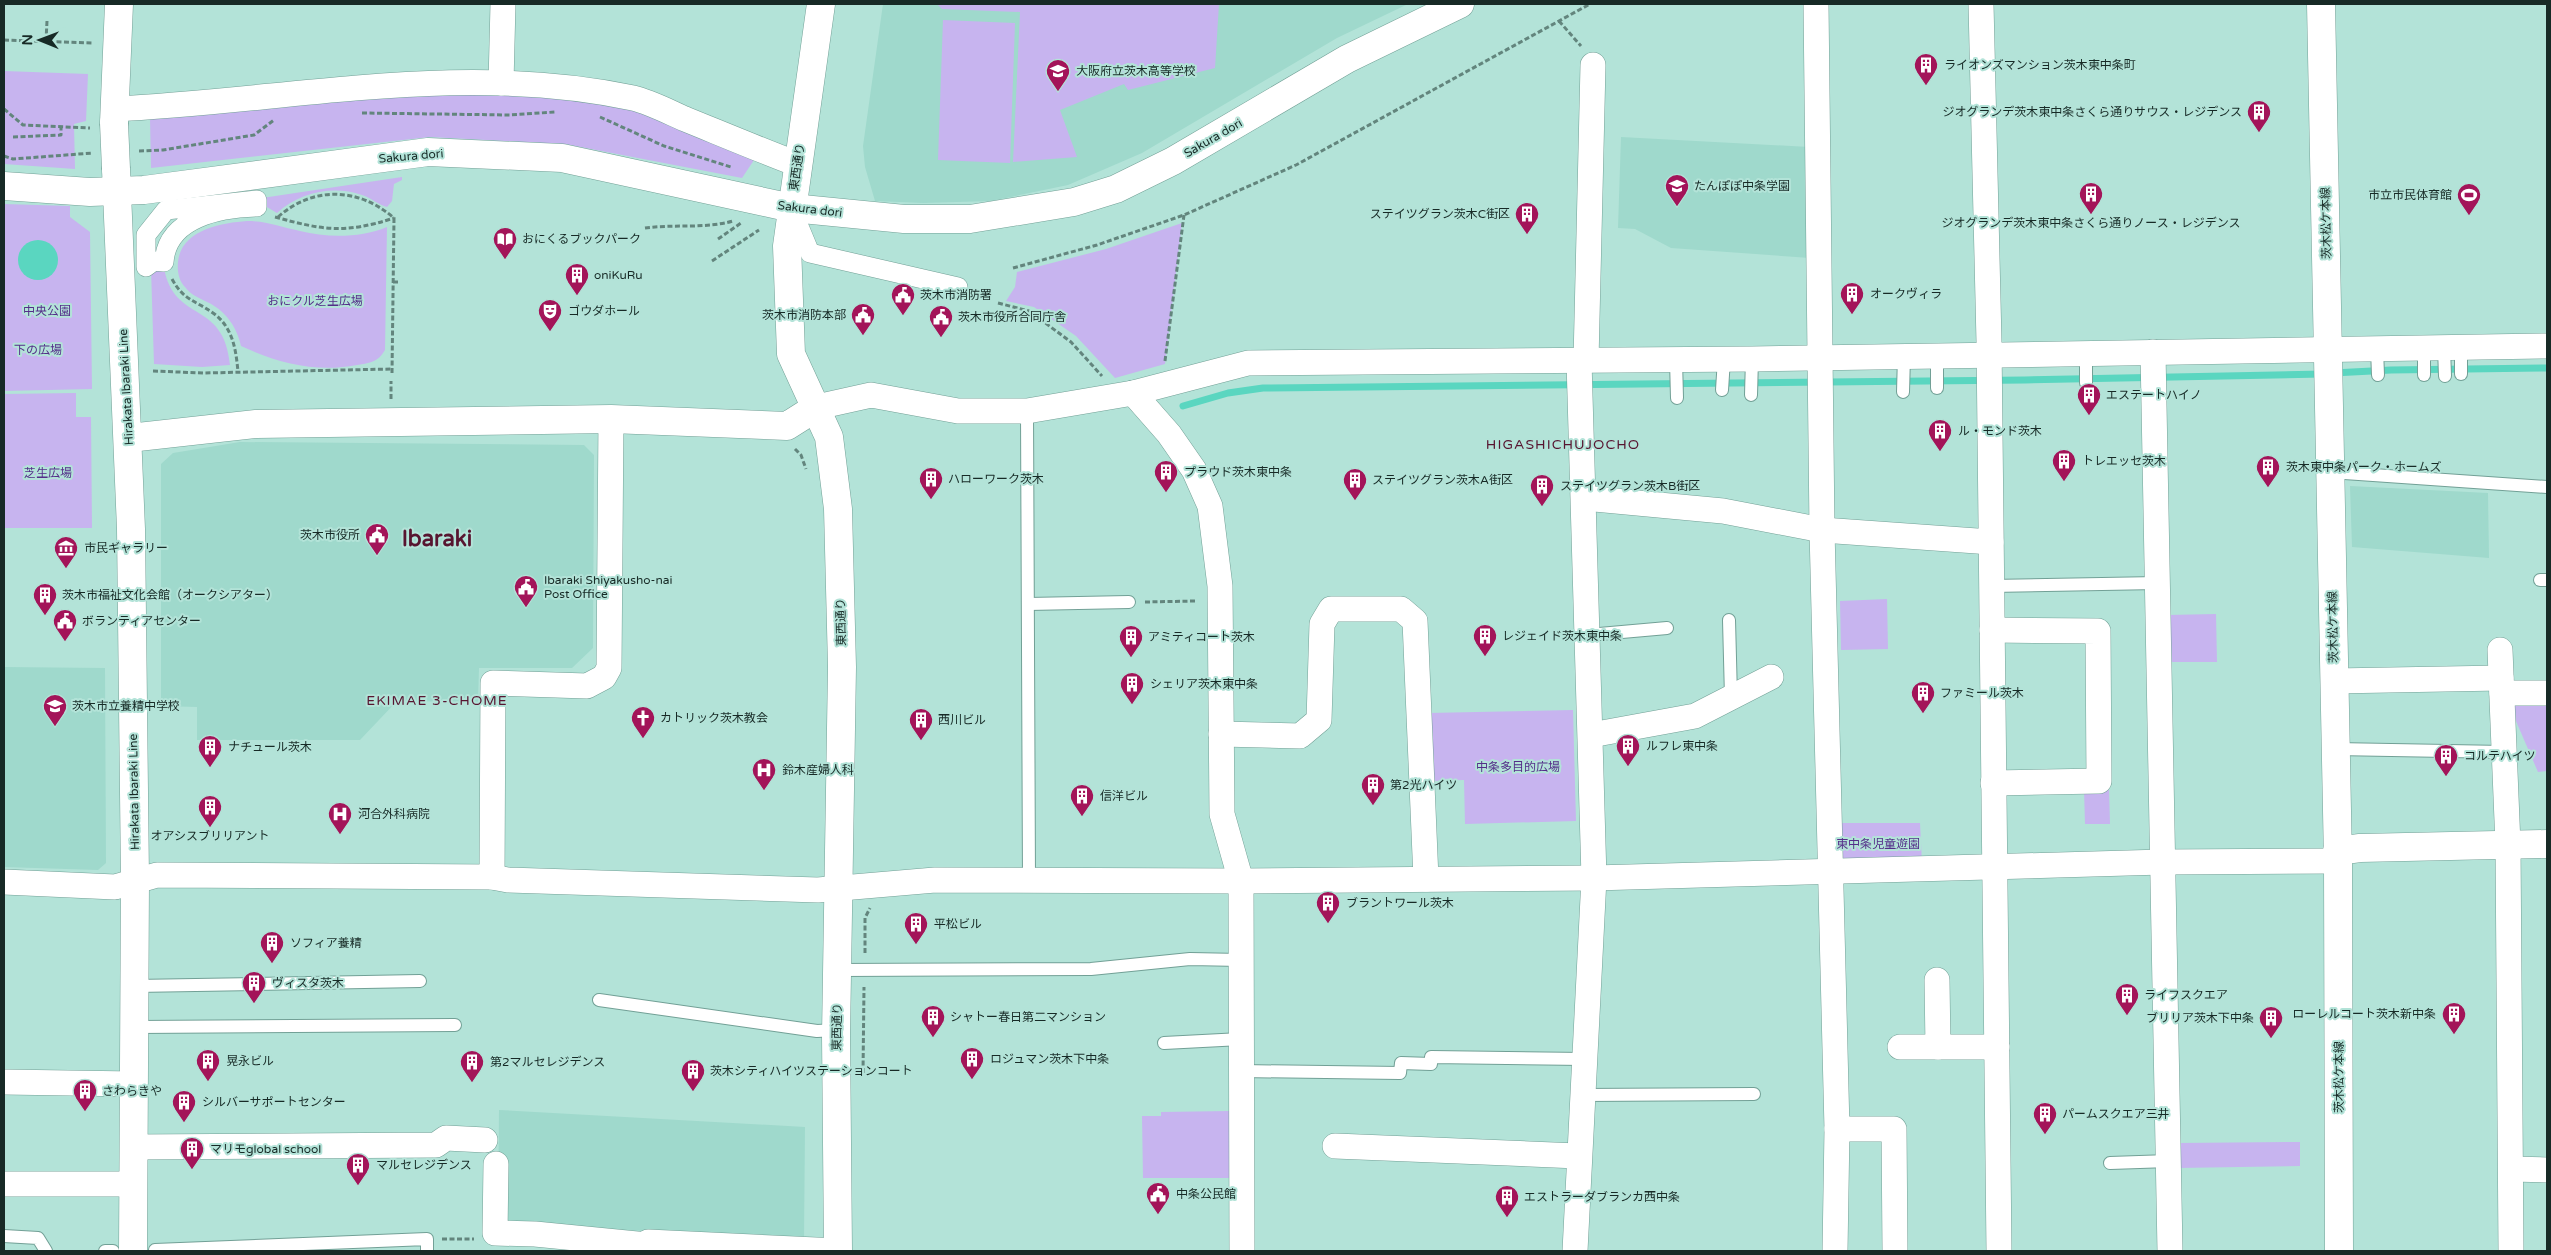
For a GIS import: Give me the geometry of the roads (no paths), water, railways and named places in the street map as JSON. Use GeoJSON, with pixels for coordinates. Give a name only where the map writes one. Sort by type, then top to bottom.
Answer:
{"type":"FeatureCollection","features":[{"type":"Feature","properties":{"kind":"street","name":"Hirakata Ibaraki Line"},"geometry":{"type":"LineString","coordinates":[[119,4],[106,120],[117,180],[120,227],[121,319],[129,438],[135,880],[133,1184],[144,1251]]}},
{"type":"Feature","properties":{"kind":"street"},"geometry":{"type":"LineString","coordinates":[[501,83],[503,4]]}},
{"type":"Feature","properties":{"kind":"street","name":"東西通り"},"geometry":{"type":"LineString","coordinates":[[821,4],[797,164],[787,246],[791,354],[817,407],[829,437],[838,509],[842,667],[836,1030],[838,1251]]}},
{"type":"Feature","properties":{"kind":"street","name":"Sakura dori"},"geometry":{"type":"LineString","coordinates":[[4,186],[117,180],[144,190],[428,152],[562,158],[792,208],[904,219],[970,219],[1074,202],[1116,189],[1173,161],[1347,59],[1460,4]]}},
{"type":"Feature","properties":{"kind":"street"},"geometry":{"type":"LineString","coordinates":[[1816,4],[1822,530],[1837,1129],[1835,1251]]}},
{"type":"Feature","properties":{"kind":"street"},"geometry":{"type":"LineString","coordinates":[[1981,4],[1989,370],[1999,1251]]}},
{"type":"Feature","properties":{"kind":"street","name":"茨木松ケ本線"},"geometry":{"type":"LineString","coordinates":[[2321,4],[2338,856],[2339,1251]]}},
{"type":"Feature","properties":{"kind":"street"},"geometry":{"type":"LineString","coordinates":[[1575,1251],[1578,1156],[1594,878],[1581,372],[1593,65]]}},
{"type":"Feature","properties":{"kind":"street"},"geometry":{"type":"LineString","coordinates":[[106,120],[222,102],[374,85],[501,83],[570,88],[635,98],[797,164]]}},
{"type":"Feature","properties":{"kind":"street"},"geometry":{"type":"LineString","coordinates":[[257,200],[257,207],[216,212],[186,224],[169,243],[164,262],[157,260],[150,263],[146,267],[146,235],[166,210],[257,200]]}},
{"type":"Feature","properties":{"kind":"street"},"geometry":{"type":"LineString","coordinates":[[792,208],[810,253],[958,287]]}},
{"type":"Feature","properties":{"kind":"street"},"geometry":{"type":"LineString","coordinates":[[129,438],[256,424],[611,419],[787,426],[817,407],[871,395],[958,411],[1027,411],[1134,393],[1248,363],[1581,372],[1676,365],[1724,364],[1752,365],[1821,373],[1904,356],[1938,356],[1989,370],[2086,353],[2153,367],[2328,366],[2377,349],[2547,346]]}},
{"type":"Feature","properties":{"kind":"street"},"geometry":{"type":"LineString","coordinates":[[2153,367],[2170,1251]]}},
{"type":"Feature","properties":{"kind":"street"},"geometry":{"type":"LineString","coordinates":[[1134,393],[1169,434],[1194,470],[1210,506],[1220,586],[1222,814],[1240,882],[1242,1251]]}},
{"type":"Feature","properties":{"kind":"street"},"geometry":{"type":"LineString","coordinates":[[492,877],[493,683],[587,686],[604,677],[609,668],[611,419]]}},
{"type":"Feature","properties":{"kind":"street"},"geometry":{"type":"LineString","coordinates":[[1584,498],[1723,511],[1822,530],[1990,542]]}},
{"type":"Feature","properties":{"kind":"street"},"geometry":{"type":"LineString","coordinates":[[1221,734],[1300,736],[1319,720],[1322,624],[1331,609],[1401,609],[1416,621],[1426,879]]}},
{"type":"Feature","properties":{"kind":"street"},"geometry":{"type":"LineString","coordinates":[[1992,630],[2098,631],[2099,781],[1993,784]]}},
{"type":"Feature","properties":{"kind":"street"},"geometry":{"type":"LineString","coordinates":[[2500,650],[2508,845],[2511,1251]]}},
{"type":"Feature","properties":{"kind":"street"},"geometry":{"type":"LineString","coordinates":[[1591,736],[1695,716],[1771,677]]}},
{"type":"Feature","properties":{"kind":"street"},"geometry":{"type":"LineString","coordinates":[[2334,681],[2502,685],[2547,693]]}},
{"type":"Feature","properties":{"kind":"street"},"geometry":{"type":"LineString","coordinates":[[4,882],[115,887],[157,874],[492,877],[508,880],[818,890],[935,880],[1240,882],[1594,878],[1994,868],[2338,856],[2360,848],[2547,844]]}},
{"type":"Feature","properties":{"kind":"street"},"geometry":{"type":"LineString","coordinates":[[1937,980],[1938,1047]]}},
{"type":"Feature","properties":{"kind":"street"},"geometry":{"type":"LineString","coordinates":[[1900,1047],[1997,1047]]}},
{"type":"Feature","properties":{"kind":"street"},"geometry":{"type":"LineString","coordinates":[[4,1082],[134,1084]]}},
{"type":"Feature","properties":{"kind":"street"},"geometry":{"type":"LineString","coordinates":[[1837,1129],[1894,1129],[1895,1251]]}},
{"type":"Feature","properties":{"kind":"street"},"geometry":{"type":"LineString","coordinates":[[133,1148],[436,1145],[446,1138],[485,1140]]}},
{"type":"Feature","properties":{"kind":"street"},"geometry":{"type":"LineString","coordinates":[[1335,1146],[1578,1156]]}},
{"type":"Feature","properties":{"kind":"street"},"geometry":{"type":"LineString","coordinates":[[496,1164],[496,1233],[535,1234],[648,1245],[648,1242],[838,1251]]}},
{"type":"Feature","properties":{"kind":"street"},"geometry":{"type":"LineString","coordinates":[[2511,1169],[2547,1170]]}},
{"type":"Feature","properties":{"kind":"street"},"geometry":{"type":"LineString","coordinates":[[4,1184],[133,1184]]}},
{"type":"Feature","properties":{"kind":"lane"},"geometry":{"type":"LineString","coordinates":[[2443,348],[2461,374]]}},
{"type":"Feature","properties":{"kind":"lane"},"geometry":{"type":"LineString","coordinates":[[2424,375],[2443,348]]}},
{"type":"Feature","properties":{"kind":"lane"},"geometry":{"type":"LineString","coordinates":[[2443,348],[2445,376]]}},
{"type":"Feature","properties":{"kind":"lane"},"geometry":{"type":"LineString","coordinates":[[2377,349],[2378,375]]}},
{"type":"Feature","properties":{"kind":"lane"},"geometry":{"type":"LineString","coordinates":[[2086,353],[2086,383]]}},
{"type":"Feature","properties":{"kind":"lane"},"geometry":{"type":"LineString","coordinates":[[1903,392],[1904,356]]}},
{"type":"Feature","properties":{"kind":"lane"},"geometry":{"type":"LineString","coordinates":[[1937,388],[1938,356]]}},
{"type":"Feature","properties":{"kind":"lane"},"geometry":{"type":"LineString","coordinates":[[1722,390],[1724,364]]}},
{"type":"Feature","properties":{"kind":"lane"},"geometry":{"type":"LineString","coordinates":[[1676,365],[1677,395]]}},
{"type":"Feature","properties":{"kind":"lane"},"geometry":{"type":"LineString","coordinates":[[1751,392],[1752,365]]}},
{"type":"Feature","properties":{"kind":"lane"},"geometry":{"type":"LineString","coordinates":[[1027,411],[1029,880]]}},
{"type":"Feature","properties":{"kind":"lane"},"geometry":{"type":"LineString","coordinates":[[2330,472],[2547,487]]}},
{"type":"Feature","properties":{"kind":"lane"},"geometry":{"type":"LineString","coordinates":[[1991,586],[2158,584]]}},
{"type":"Feature","properties":{"kind":"lane"},"geometry":{"type":"LineString","coordinates":[[1028,604],[1130,602]]}},
{"type":"Feature","properties":{"kind":"lane"},"geometry":{"type":"LineString","coordinates":[[1729,620],[1731,697]]}},
{"type":"Feature","properties":{"kind":"lane"},"geometry":{"type":"LineString","coordinates":[[1588,635],[1667,628]]}},
{"type":"Feature","properties":{"kind":"lane"},"geometry":{"type":"LineString","coordinates":[[2336,749],[2504,752]]}},
{"type":"Feature","properties":{"kind":"lane"},"geometry":{"type":"LineString","coordinates":[[838,970],[1091,969],[1190,959],[1241,960]]}},
{"type":"Feature","properties":{"kind":"lane"},"geometry":{"type":"LineString","coordinates":[[135,986],[420,981]]}},
{"type":"Feature","properties":{"kind":"lane"},"geometry":{"type":"LineString","coordinates":[[599,1000],[817,1031],[836,1030]]}},
{"type":"Feature","properties":{"kind":"lane"},"geometry":{"type":"LineString","coordinates":[[135,1027],[455,1025]]}},
{"type":"Feature","properties":{"kind":"lane"},"geometry":{"type":"LineString","coordinates":[[1164,1043],[1241,1039]]}},
{"type":"Feature","properties":{"kind":"lane"},"geometry":{"type":"LineString","coordinates":[[1241,1071],[1400,1073],[1401,1063],[1431,1064],[1431,1057],[1584,1059]]}},
{"type":"Feature","properties":{"kind":"lane"},"geometry":{"type":"LineString","coordinates":[[1582,1095],[1754,1094]]}},
{"type":"Feature","properties":{"kind":"lane"},"geometry":{"type":"LineString","coordinates":[[2110,1163],[2169,1161]]}},
{"type":"Feature","properties":{"kind":"lane"},"geometry":{"type":"LineString","coordinates":[[4,1236],[38,1238],[46,1251]]}},
{"type":"Feature","properties":{"kind":"lane"},"geometry":{"type":"LineString","coordinates":[[144,1251],[427,1245]]}},
{"type":"Feature","properties":{"kind":"lane"},"geometry":{"type":"LineString","coordinates":[[106,1251],[113,1251]]}},
{"type":"Feature","properties":{"kind":"waterway"},"geometry":{"type":"LineString","coordinates":[[2333,373],[2391,370],[2547,368]]}},
{"type":"Feature","properties":{"kind":"waterway"},"geometry":{"type":"LineString","coordinates":[[1183,406],[1228,393],[1263,388],[2025,380],[2323,374]]}},
{"type":"Feature","properties":{"kind":"place","name":"ライオンズマンション茨木東中条町"},"geometry":{"type":"Point","coordinates":[1926,86]}},
{"type":"Feature","properties":{"kind":"place","name":"大阪府立茨木高等学校"},"geometry":{"type":"Point","coordinates":[1058,92]}},
{"type":"Feature","properties":{"kind":"place","name":"ジオグランデ茨木東中条さくら通りサウス・レジデンス"},"geometry":{"type":"Point","coordinates":[2259,133]}},
{"type":"Feature","properties":{"kind":"place","name":"たんぽぽ中条学園"},"geometry":{"type":"Point","coordinates":[1677,207]}},
{"type":"Feature","properties":{"kind":"place","name":"ジオグランデ茨木東中条さくら通りノース・レジデンス"},"geometry":{"type":"Point","coordinates":[2091,215]}},
{"type":"Feature","properties":{"kind":"place","name":"市立市民体育館"},"geometry":{"type":"Point","coordinates":[2469,216]}},
{"type":"Feature","properties":{"kind":"place","name":"ステイツグラン茨木C街区"},"geometry":{"type":"Point","coordinates":[1527,235]}},
{"type":"Feature","properties":{"kind":"place","name":"おにくるブックパーク"},"geometry":{"type":"Point","coordinates":[505,260]}},
{"type":"Feature","properties":{"kind":"place","name":"oniKuRu"},"geometry":{"type":"Point","coordinates":[577,296]}},
{"type":"Feature","properties":{"kind":"place","name":"オークヴィラ"},"geometry":{"type":"Point","coordinates":[1852,315]}},
{"type":"Feature","properties":{"kind":"place","name":"茨木市消防署"},"geometry":{"type":"Point","coordinates":[903,316]}},
{"type":"Feature","properties":{"kind":"place","name":"ゴウダホール"},"geometry":{"type":"Point","coordinates":[550,332]}},
{"type":"Feature","properties":{"kind":"place","name":"茨木市消防本部"},"geometry":{"type":"Point","coordinates":[863,336]}},
{"type":"Feature","properties":{"kind":"place","name":"茨木市役所合同庁舎"},"geometry":{"type":"Point","coordinates":[941,338]}},
{"type":"Feature","properties":{"kind":"place","name":"エステートハイノ"},"geometry":{"type":"Point","coordinates":[2089,416]}},
{"type":"Feature","properties":{"kind":"place","name":"ル・モンド茨木"},"geometry":{"type":"Point","coordinates":[1940,452]}},
{"type":"Feature","properties":{"kind":"place","name":"トレエッセ茨木"},"geometry":{"type":"Point","coordinates":[2064,482]}},
{"type":"Feature","properties":{"kind":"place","name":"茨木東中条パーク・ホームズ"},"geometry":{"type":"Point","coordinates":[2268,488]}},
{"type":"Feature","properties":{"kind":"place","name":"プラウド茨木東中条"},"geometry":{"type":"Point","coordinates":[1166,493]}},
{"type":"Feature","properties":{"kind":"place","name":"ハローワーク茨木"},"geometry":{"type":"Point","coordinates":[931,500]}},
{"type":"Feature","properties":{"kind":"place","name":"ステイツグラン茨木A街区"},"geometry":{"type":"Point","coordinates":[1355,501]}},
{"type":"Feature","properties":{"kind":"place","name":"ステイツグラン茨木B街区"},"geometry":{"type":"Point","coordinates":[1542,507]}},
{"type":"Feature","properties":{"kind":"place","name":"茨木市役所"},"geometry":{"type":"Point","coordinates":[377,556]}},
{"type":"Feature","properties":{"kind":"place","name":"市民ギャラリー"},"geometry":{"type":"Point","coordinates":[66,569]}},
{"type":"Feature","properties":{"kind":"place","name":"Ibaraki Shiyakusho-nai Post Office"},"geometry":{"type":"Point","coordinates":[526,608]}},
{"type":"Feature","properties":{"kind":"place","name":"茨木市福祉文化会館（オークシアター）"},"geometry":{"type":"Point","coordinates":[45,616]}},
{"type":"Feature","properties":{"kind":"place","name":"ボランティアセンター"},"geometry":{"type":"Point","coordinates":[65,642]}},
{"type":"Feature","properties":{"kind":"place","name":"レジェイド茨木東中条"},"geometry":{"type":"Point","coordinates":[1485,657]}},
{"type":"Feature","properties":{"kind":"place","name":"アミティコート茨木"},"geometry":{"type":"Point","coordinates":[1131,658]}},
{"type":"Feature","properties":{"kind":"place","name":"シェリア茨木東中条"},"geometry":{"type":"Point","coordinates":[1132,705]}},
{"type":"Feature","properties":{"kind":"place","name":"ファミール茨木"},"geometry":{"type":"Point","coordinates":[1923,714]}},
{"type":"Feature","properties":{"kind":"place","name":"茨木市立養精中学校"},"geometry":{"type":"Point","coordinates":[55,727]}},
{"type":"Feature","properties":{"kind":"place","name":"カトリック茨木教会"},"geometry":{"type":"Point","coordinates":[643,739]}},
{"type":"Feature","properties":{"kind":"place","name":"西川ビル"},"geometry":{"type":"Point","coordinates":[921,741]}},
{"type":"Feature","properties":{"kind":"place","name":"ルフレ東中条"},"geometry":{"type":"Point","coordinates":[1628,767]}},
{"type":"Feature","properties":{"kind":"place","name":"ナチュール茨木"},"geometry":{"type":"Point","coordinates":[210,768]}},
{"type":"Feature","properties":{"kind":"place","name":"コルテハイツ"},"geometry":{"type":"Point","coordinates":[2446,777]}},
{"type":"Feature","properties":{"kind":"place","name":"鈴木産婦人科"},"geometry":{"type":"Point","coordinates":[764,791]}},
{"type":"Feature","properties":{"kind":"place","name":"第2光ハイツ"},"geometry":{"type":"Point","coordinates":[1373,806]}},
{"type":"Feature","properties":{"kind":"place","name":"信洋ビル"},"geometry":{"type":"Point","coordinates":[1082,817]}},
{"type":"Feature","properties":{"kind":"place","name":"オアシスブリリアント"},"geometry":{"type":"Point","coordinates":[210,828]}},
{"type":"Feature","properties":{"kind":"place","name":"河合外科病院"},"geometry":{"type":"Point","coordinates":[340,835]}},
{"type":"Feature","properties":{"kind":"place","name":"ブラントワール茨木"},"geometry":{"type":"Point","coordinates":[1328,924]}},
{"type":"Feature","properties":{"kind":"place","name":"平松ビル"},"geometry":{"type":"Point","coordinates":[916,945]}},
{"type":"Feature","properties":{"kind":"place","name":"ソフィア養精"},"geometry":{"type":"Point","coordinates":[272,964]}},
{"type":"Feature","properties":{"kind":"place","name":"ヴィスタ茨木"},"geometry":{"type":"Point","coordinates":[254,1004]}},
{"type":"Feature","properties":{"kind":"place","name":"ライフスクエア"},"geometry":{"type":"Point","coordinates":[2127,1016]}},
{"type":"Feature","properties":{"kind":"place","name":"ローレルコート茨木新中条"},"geometry":{"type":"Point","coordinates":[2454,1035]}},
{"type":"Feature","properties":{"kind":"place","name":"シャトー春日第二マンション"},"geometry":{"type":"Point","coordinates":[933,1038]}},
{"type":"Feature","properties":{"kind":"place","name":"ブリリア茨木下中条"},"geometry":{"type":"Point","coordinates":[2271,1039]}},
{"type":"Feature","properties":{"kind":"place","name":"ロジュマン茨木下中条"},"geometry":{"type":"Point","coordinates":[972,1080]}},
{"type":"Feature","properties":{"kind":"place","name":"晃永ビル"},"geometry":{"type":"Point","coordinates":[208,1082]}},
{"type":"Feature","properties":{"kind":"place","name":"第2マルセレジデンス"},"geometry":{"type":"Point","coordinates":[472,1083]}},
{"type":"Feature","properties":{"kind":"place","name":"茨木シティハイツステーションコート"},"geometry":{"type":"Point","coordinates":[693,1092]}},
{"type":"Feature","properties":{"kind":"place","name":"さわらきや"},"geometry":{"type":"Point","coordinates":[85,1112]}},
{"type":"Feature","properties":{"kind":"place","name":"シルバーサポートセンター"},"geometry":{"type":"Point","coordinates":[184,1123]}},
{"type":"Feature","properties":{"kind":"place","name":"パームスクエア三井"},"geometry":{"type":"Point","coordinates":[2045,1135]}},
{"type":"Feature","properties":{"kind":"place","name":"マリモglobal school"},"geometry":{"type":"Point","coordinates":[192,1170]}},
{"type":"Feature","properties":{"kind":"place","name":"マルセレジデンス"},"geometry":{"type":"Point","coordinates":[358,1186]}},
{"type":"Feature","properties":{"kind":"place","name":"中条公民館"},"geometry":{"type":"Point","coordinates":[1158,1215]}},
{"type":"Feature","properties":{"kind":"place","name":"エストラーダブランカ西中条"},"geometry":{"type":"Point","coordinates":[1507,1218]}},
{"type":"Feature","properties":{"kind":"district","name":"HIGASHICHUJOCHO"},"geometry":{"type":"Point","coordinates":[1563,444]}},
{"type":"Feature","properties":{"kind":"district","name":"Ibaraki"},"geometry":{"type":"Point","coordinates":[437,538]}},
{"type":"Feature","properties":{"kind":"district","name":"EKIMAE 3-CHOME"},"geometry":{"type":"Point","coordinates":[437,700]}},
{"type":"Feature","properties":{"kind":"park label","name":"おにクル芝生広場"},"geometry":{"type":"Point","coordinates":[315,301]}},
{"type":"Feature","properties":{"kind":"park label","name":"中央公園"},"geometry":{"type":"Point","coordinates":[47,311]}},
{"type":"Feature","properties":{"kind":"park label","name":"下の広場"},"geometry":{"type":"Point","coordinates":[38,350]}},
{"type":"Feature","properties":{"kind":"park label","name":"芝生広場"},"geometry":{"type":"Point","coordinates":[48,473]}},
{"type":"Feature","properties":{"kind":"park label","name":"中条多目的広場"},"geometry":{"type":"Point","coordinates":[1518,767]}},
{"type":"Feature","properties":{"kind":"park label","name":"東中条児童遊園"},"geometry":{"type":"Point","coordinates":[1878,844]}}]}
